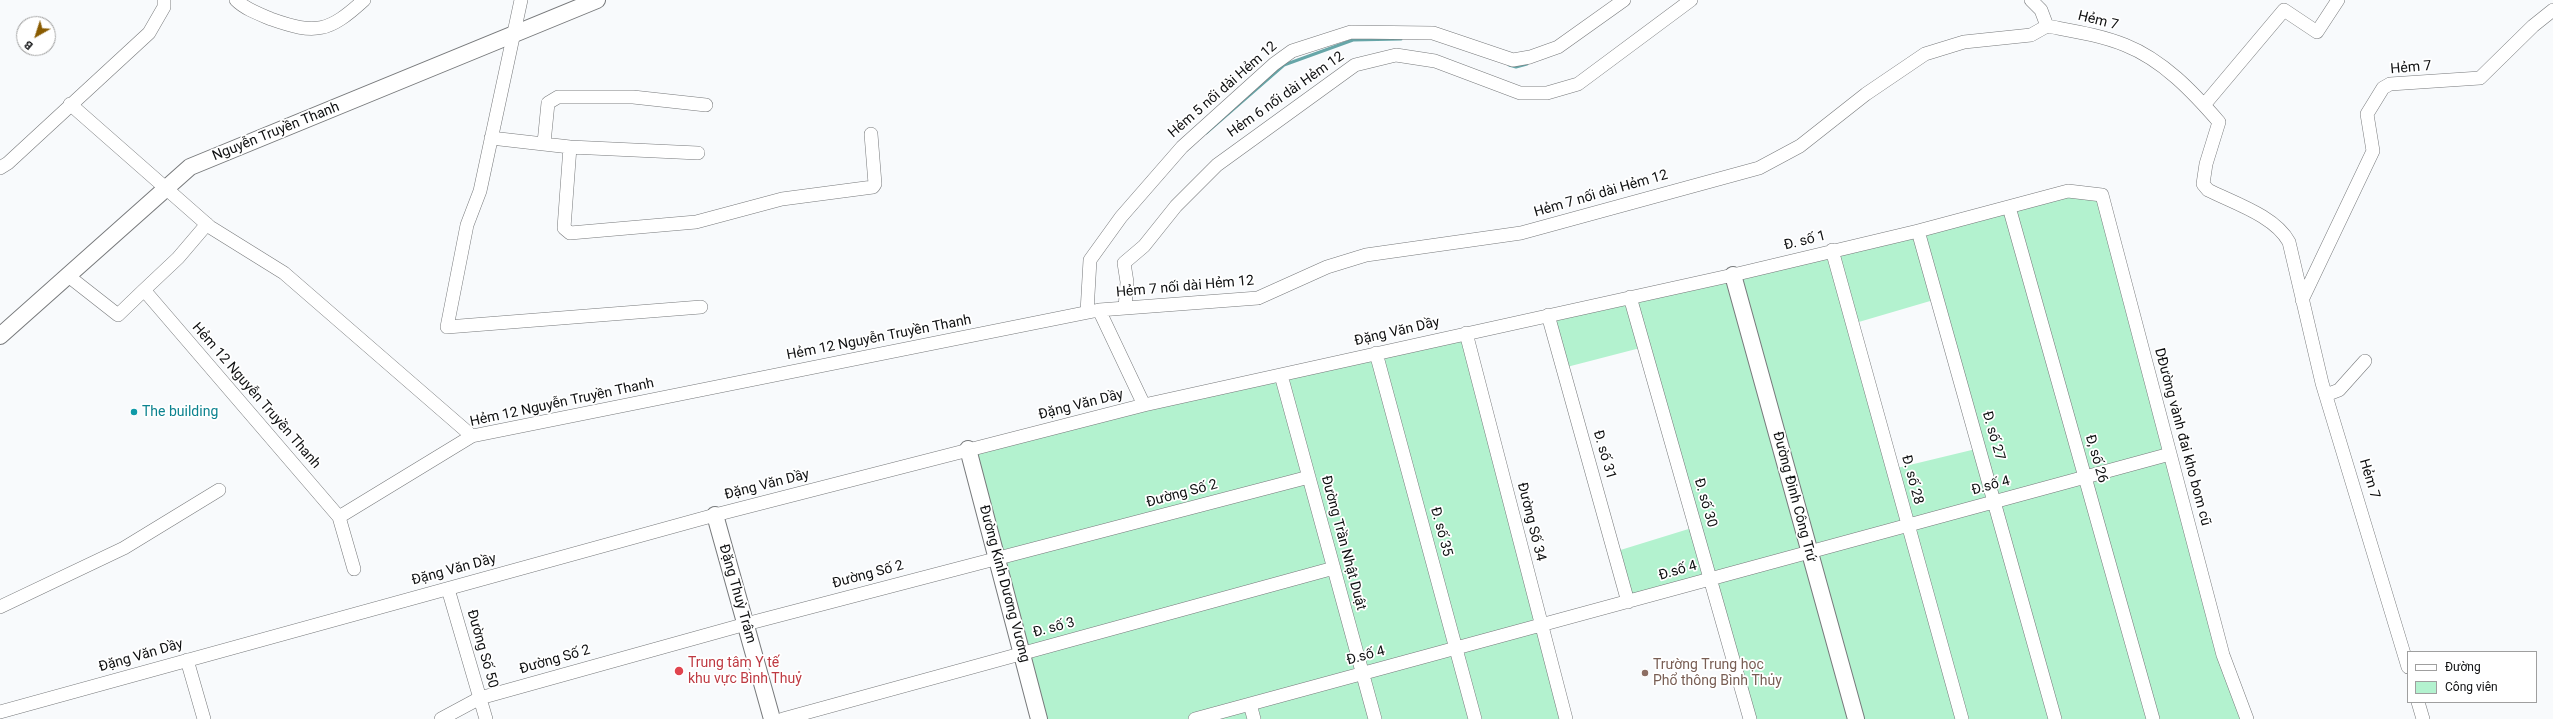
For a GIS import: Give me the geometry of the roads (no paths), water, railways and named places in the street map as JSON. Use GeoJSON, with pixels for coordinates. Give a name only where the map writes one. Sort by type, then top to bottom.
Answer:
{"type":"FeatureCollection","features":[{"type":"Feature","properties":{"kind":"street"},"geometry":{"type":"LineString","coordinates":[[0,168],[8,164],[70,104],[120,62],[149,33],[164,7],[164,0]]}},
{"type":"Feature","properties":{"kind":"street"},"geometry":{"type":"LineString","coordinates":[[236,0],[263,16],[306,30],[338,22],[364,0]]}},
{"type":"Feature","properties":{"kind":"street"},"geometry":{"type":"LineString","coordinates":[[521,0],[480,191],[467,225],[447,327],[701,307]]}},
{"type":"Feature","properties":{"kind":"street","name":"Nguyễn Truyền Thanh"},"geometry":{"type":"LineString","coordinates":[[0,336],[190,167],[596,0]]}},
{"type":"Feature","properties":{"kind":"street","name":"Hẻm 5 nối dài Hẻm 12"},"geometry":{"type":"LineString","coordinates":[[1093,311],[1090,260],[1121,217],[1182,147],[1274,64],[1292,51],[1351,32],[1433,33],[1513,60],[1530,57],[1558,47],[1624,0]]}},
{"type":"Feature","properties":{"kind":"street","name":"Hẻm 6 nối dài Hẻm 12"},"geometry":{"type":"LineString","coordinates":[[1125,308],[1127,282],[1124,263],[1144,246],[1176,206],[1217,165],[1245,143],[1296,110],[1355,65],[1396,55],[1435,61],[1520,93],[1547,93],[1578,84],[1691,0]]}},
{"type":"Feature","properties":{"kind":"street"},"geometry":{"type":"LineString","coordinates":[[2031,0],[2041,10],[2047,26]]}},
{"type":"Feature","properties":{"kind":"street"},"geometry":{"type":"LineString","coordinates":[[2204,105],[2284,10],[2317,32],[2338,0]]}},
{"type":"Feature","properties":{"kind":"street","name":"Hẻm 7"},"geometry":{"type":"LineString","coordinates":[[2302,300],[2373,151],[2367,114],[2383,88],[2390,84],[2480,78],[2490,71],[2516,41],[2553,10]]}},
{"type":"Feature","properties":{"kind":"street","name":"Hẻm 7 nối dài Hẻm 12"},"geometry":{"type":"LineString","coordinates":[[1093,311],[1258,298],[1327,267],[1366,255],[1521,233],[1759,168],[1800,146],[1866,94],[1925,54],[1964,42],[2031,35],[2047,26]]}},
{"type":"Feature","properties":{"kind":"street","name":"Hẻm 7"},"geometry":{"type":"LineString","coordinates":[[2047,26],[2091,35],[2125,45],[2159,63],[2204,105],[2219,122],[2206,164],[2203,184],[2208,190],[2260,216],[2284,232],[2290,242],[2302,300],[2326,395],[2407,664]]}},
{"type":"Feature","properties":{"kind":"street"},"geometry":{"type":"LineString","coordinates":[[544,143],[548,103],[558,97],[633,97],[706,105]]}},
{"type":"Feature","properties":{"kind":"street"},"geometry":{"type":"LineString","coordinates":[[70,104],[207,224],[284,273],[472,436]]}},
{"type":"Feature","properties":{"kind":"street"},"geometry":{"type":"LineString","coordinates":[[570,147],[564,228],[570,233],[696,222],[782,198],[873,186],[875,184],[871,134]]}},
{"type":"Feature","properties":{"kind":"street"},"geometry":{"type":"LineString","coordinates":[[491,138],[570,147],[698,153]]}},
{"type":"Feature","properties":{"kind":"street","name":"Đ. số 1"},"geometry":{"type":"LineString","coordinates":[[1548,315],[1630,296],[1733,275],[1832,250],[1918,231],[2068,191]]}},
{"type":"Feature","properties":{"kind":"street","name":"DĐường vành đai kho bom cũ"},"geometry":{"type":"LineString","coordinates":[[2068,191],[2102,195],[2223,655],[2246,719]]}},
{"type":"Feature","properties":{"kind":"street","name":"Đ, số 26"},"geometry":{"type":"LineString","coordinates":[[2009,207],[2153,719]]}},
{"type":"Feature","properties":{"kind":"street"},"geometry":{"type":"LineString","coordinates":[[67,275],[118,315],[178,258],[207,224]]}},
{"type":"Feature","properties":{"kind":"street","name":"Đ. số 27"},"geometry":{"type":"LineString","coordinates":[[1918,231],[1996,501],[2055,719]]}},
{"type":"Feature","properties":{"kind":"street","name":"Đ. số 28"},"geometry":{"type":"LineString","coordinates":[[1832,250],[1962,719]]}},
{"type":"Feature","properties":{"kind":"street","name":"Đường Đinh Công Trứ"},"geometry":{"type":"LineString","coordinates":[[1733,275],[1856,719]]}},
{"type":"Feature","properties":{"kind":"street","name":"Hẻm 12 Nguyễn Truyền Thanh"},"geometry":{"type":"LineString","coordinates":[[144,290],[339,517],[472,436],[1093,311]]}},
{"type":"Feature","properties":{"kind":"street","name":"Đ. số 30"},"geometry":{"type":"LineString","coordinates":[[1630,296],[1750,719]]}},
{"type":"Feature","properties":{"kind":"street"},"geometry":{"type":"LineString","coordinates":[[2129,297],[2223,655]]}},
{"type":"Feature","properties":{"kind":"street"},"geometry":{"type":"LineString","coordinates":[[1093,311],[1144,405]]}},
{"type":"Feature","properties":{"kind":"street","name":"Đặng Văn Dầy"},"geometry":{"type":"LineString","coordinates":[[0,712],[16,714],[187,660],[715,515],[968,449],[1144,405],[1281,376],[1376,353],[1548,315]]}},
{"type":"Feature","properties":{"kind":"street","name":"Đ. số 31"},"geometry":{"type":"LineString","coordinates":[[1548,315],[1628,602]]}},
{"type":"Feature","properties":{"kind":"street","name":"Đường Số 34"},"geometry":{"type":"LineString","coordinates":[[1466,333],[1540,625],[1566,719]]}},
{"type":"Feature","properties":{"kind":"street","name":"Đ. số 35"},"geometry":{"type":"LineString","coordinates":[[1376,353],[1475,719]]}},
{"type":"Feature","properties":{"kind":"street"},"geometry":{"type":"LineString","coordinates":[[2326,395],[2339,390],[2365,361]]}},
{"type":"Feature","properties":{"kind":"street","name":"Đường Trần Nhật Duật"},"geometry":{"type":"LineString","coordinates":[[1281,376],[1375,719]]}},
{"type":"Feature","properties":{"kind":"street","name":"Đường Kinh Dương Vương"},"geometry":{"type":"LineString","coordinates":[[968,449],[1039,719]]}},
{"type":"Feature","properties":{"kind":"street","name":"Đ.số 4"},"geometry":{"type":"LineString","coordinates":[[1195,719],[2170,454]]}},
{"type":"Feature","properties":{"kind":"street","name":"Đường Số 2"},"geometry":{"type":"LineString","coordinates":[[441,719],[480,698],[746,624],[1309,477]]}},
{"type":"Feature","properties":{"kind":"street"},"geometry":{"type":"LineString","coordinates":[[0,607],[124,548],[219,490]]}},
{"type":"Feature","properties":{"kind":"street","name":"Đặng Thuỳ Trâm"},"geometry":{"type":"LineString","coordinates":[[715,515],[772,719]]}},
{"type":"Feature","properties":{"kind":"street"},"geometry":{"type":"LineString","coordinates":[[339,517],[354,569]]}},
{"type":"Feature","properties":{"kind":"street","name":"Đ. số 3"},"geometry":{"type":"LineString","coordinates":[[783,719],[1334,568]]}},
{"type":"Feature","properties":{"kind":"street","name":"Đường Số 50"},"geometry":{"type":"LineString","coordinates":[[448,588],[486,719]]}},
{"type":"Feature","properties":{"kind":"street"},"geometry":{"type":"LineString","coordinates":[[187,660],[204,719]]}},
{"type":"Feature","properties":{"kind":"street"},"geometry":{"type":"LineString","coordinates":[[2418,703],[2424,719]]}},
{"type":"Feature","properties":{"kind":"street"},"geometry":{"type":"LineString","coordinates":[[1250,704],[1254,719]]}},
{"type":"Feature","properties":{"kind":"waterway"},"geometry":{"type":"LineString","coordinates":[[1206,133],[1284,65],[1353,40],[1401,39]]}},
{"type":"Feature","properties":{"kind":"waterway"},"geometry":{"type":"LineString","coordinates":[[1509,65],[1516,67],[1527,64]]}},
{"type":"Feature","properties":{"kind":"place","name":"The building"},"geometry":{"type":"Point","coordinates":[134,412]}},
{"type":"Feature","properties":{"kind":"place","name":"Trung tâm Y tế khu vực Bình Thuỷ"},"geometry":{"type":"Point","coordinates":[679,671]}},
{"type":"Feature","properties":{"kind":"place","name":"Trường Trung học Phổ thông Bình Thủy"},"geometry":{"type":"Point","coordinates":[1645,673]}}]}
